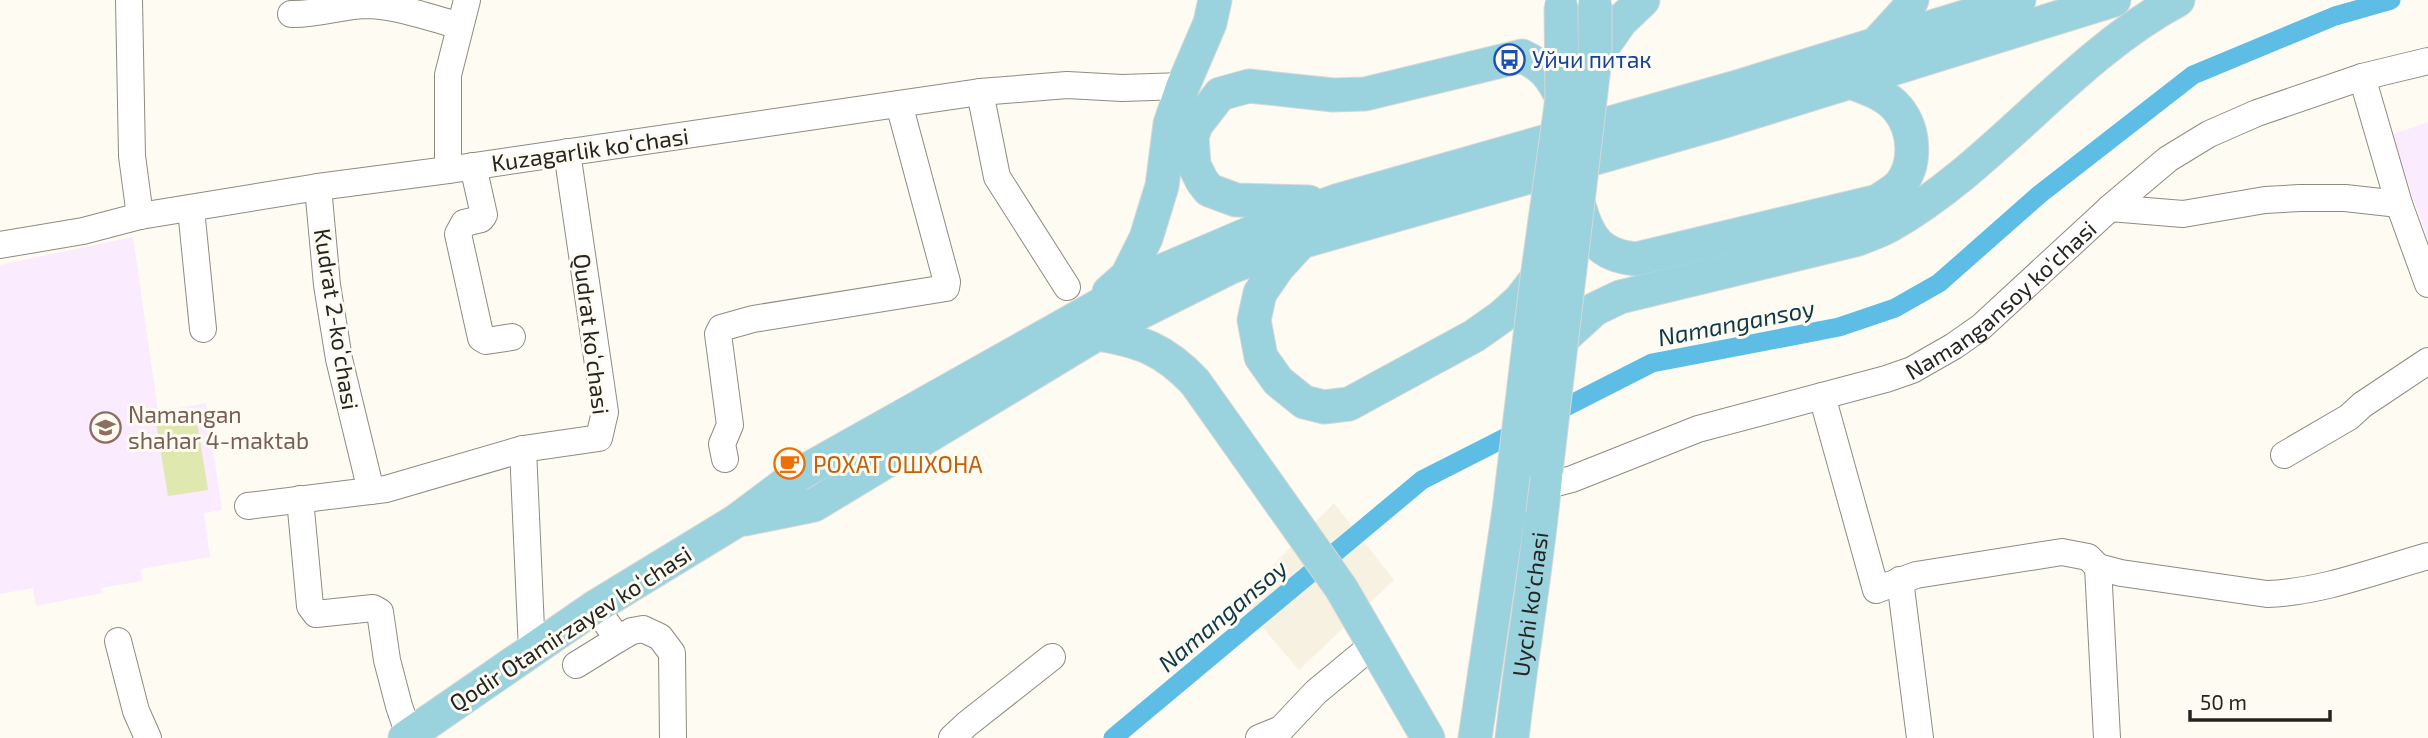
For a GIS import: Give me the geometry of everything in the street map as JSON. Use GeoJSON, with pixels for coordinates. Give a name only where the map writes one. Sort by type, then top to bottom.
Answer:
{"type":"FeatureCollection","features":[{"type":"Feature","properties":{"kind":"main road"},"geometry":{"type":"LineString","coordinates":[[1087,327],[1127,276],[1146,238],[1162,186],[1170,124],[1210,23],[1215,0]]}},
{"type":"Feature","properties":{"kind":"main road"},"geometry":{"type":"LineString","coordinates":[[1595,58],[1620,21],[1643,0]]}},
{"type":"Feature","properties":{"kind":"main road"},"geometry":{"type":"LineString","coordinates":[[1875,45],[1907,10],[1912,0]]}},
{"type":"Feature","properties":{"kind":"main road"},"geometry":{"type":"LineString","coordinates":[[1087,327],[1159,272],[1269,225],[1339,200],[1740,86],[2019,0]]}},
{"type":"Feature","properties":{"kind":"main road"},"geometry":{"type":"LineString","coordinates":[[1087,327],[1231,267],[1301,242],[1675,135],[2114,0]]}},
{"type":"Feature","properties":{"kind":"main road"},"geometry":{"type":"LineString","coordinates":[[1563,338],[1595,309],[1620,297],[1854,240],[1888,226],[1940,191],[2147,16],[2178,0]]}},
{"type":"Feature","properties":{"kind":"main road","name":"Uychi ko'chasi"},"geometry":{"type":"LineString","coordinates":[[1512,738],[1520,666],[1537,565],[1579,205],[1595,58],[1595,2]]}},
{"type":"Feature","properties":{"kind":"main road","name":"Uychi ko'chasi"},"geometry":{"type":"LineString","coordinates":[[1475,738],[1509,510],[1562,98],[1561,3]]}},
{"type":"Feature","properties":{"kind":"main road"},"geometry":{"type":"LineString","coordinates":[[1339,200],[1294,204],[1236,200],[1209,190],[1194,165],[1192,137],[1196,125],[1220,94],[1249,86],[1333,95],[1365,94],[1522,56],[1539,64],[1552,77],[1562,98]]}},
{"type":"Feature","properties":{"kind":"main road"},"geometry":{"type":"LineString","coordinates":[[1579,205],[1592,240],[1623,258],[1636,259],[1878,201],[1899,187],[1909,170],[1912,149],[1910,132],[1898,108],[1876,92],[1850,82]]}},
{"type":"Feature","properties":{"kind":"main road"},"geometry":{"type":"LineString","coordinates":[[1301,242],[1278,267],[1260,293],[1254,320],[1261,357],[1278,381],[1304,402],[1324,407],[1349,404],[1474,336],[1520,300],[1537,278]]}},
{"type":"Feature","properties":{"kind":"main road"},"geometry":{"type":"LineString","coordinates":[[1087,327],[1160,351],[1178,363],[1195,382],[1341,587],[1428,738]]}},
{"type":"Feature","properties":{"kind":"main road","name":"Qodir Otamirzayev koʻchasi"},"geometry":{"type":"LineString","coordinates":[[407,736],[595,607],[736,521],[814,505],[1047,350],[1087,327]]}},
{"type":"Feature","properties":{"kind":"main road"},"geometry":{"type":"LineString","coordinates":[[1486,661],[1520,666]]}},
{"type":"Feature","properties":{"kind":"street"},"geometry":{"type":"LineString","coordinates":[[129,0],[132,156],[140,216]]}},
{"type":"Feature","properties":{"kind":"street"},"geometry":{"type":"LineString","coordinates":[[467,0],[448,75],[460,168],[484,215],[481,219],[464,223],[458,234],[481,338],[486,341],[512,337]]}},
{"type":"Feature","properties":{"kind":"street"},"geometry":{"type":"LineString","coordinates":[[291,13],[314,14],[369,5],[392,8],[460,26]]}},
{"type":"Feature","properties":{"kind":"street","name":"Namangansoy ko'chasi"},"geometry":{"type":"LineString","coordinates":[[1546,478],[1572,479],[1698,429],[1912,370],[1981,327],[2110,208],[2168,159],[2210,134],[2257,113],[2362,77],[2428,61]]}},
{"type":"Feature","properties":{"kind":"street"},"geometry":{"type":"LineString","coordinates":[[2362,77],[2399,205],[2428,284]]}},
{"type":"Feature","properties":{"kind":"street","name":"Kuzagarlik koʻchasi"},"geometry":{"type":"LineString","coordinates":[[0,245],[83,231],[140,216],[318,187],[980,92],[1067,85],[1122,88],[1183,86]]}},
{"type":"Feature","properties":{"kind":"street"},"geometry":{"type":"LineString","coordinates":[[980,92],[997,177],[1067,287]]}},
{"type":"Feature","properties":{"kind":"street"},"geometry":{"type":"LineString","coordinates":[[724,459],[722,444],[730,425],[718,334],[721,328],[753,319],[946,288],[947,282],[899,104]]}},
{"type":"Feature","properties":{"kind":"street","name":"Qudrat koʻchasi"},"geometry":{"type":"LineString","coordinates":[[523,449],[599,438],[605,412],[567,152]]}},
{"type":"Feature","properties":{"kind":"street","name":"Kudrat 2-koʻchasi"},"geometry":{"type":"LineString","coordinates":[[318,187],[327,285],[339,359],[371,491]]}},
{"type":"Feature","properties":{"kind":"street"},"geometry":{"type":"LineString","coordinates":[[2110,208],[2183,214],[2265,200],[2300,198],[2345,198],[2399,205]]}},
{"type":"Feature","properties":{"kind":"street"},"geometry":{"type":"LineString","coordinates":[[191,209],[203,329]]}},
{"type":"Feature","properties":{"kind":"street"},"geometry":{"type":"LineString","coordinates":[[2284,455],[2349,417],[2362,405],[2428,360]]}},
{"type":"Feature","properties":{"kind":"street"},"geometry":{"type":"LineString","coordinates":[[1822,396],[1876,590],[1916,575],[2062,552],[2088,556],[2098,567],[2121,573],[2267,594],[2310,590],[2427,558]]}},
{"type":"Feature","properties":{"kind":"street"},"geometry":{"type":"LineString","coordinates":[[248,506],[386,489],[523,449],[532,651]]}},
{"type":"Feature","properties":{"kind":"street"},"geometry":{"type":"LineString","coordinates":[[300,499],[312,612],[316,614],[373,608],[380,612],[387,660],[407,736]]}},
{"type":"Feature","properties":{"kind":"street"},"geometry":{"type":"LineString","coordinates":[[2098,567],[2107,738]]}},
{"type":"Feature","properties":{"kind":"street"},"geometry":{"type":"LineString","coordinates":[[1900,580],[1920,738]]}},
{"type":"Feature","properties":{"kind":"street"},"geometry":{"type":"LineString","coordinates":[[595,607],[618,639]]}},
{"type":"Feature","properties":{"kind":"street"},"geometry":{"type":"LineString","coordinates":[[576,665],[632,631],[643,629],[660,637],[671,653],[673,738]]}},
{"type":"Feature","properties":{"kind":"street"},"geometry":{"type":"LineString","coordinates":[[118,641],[136,711],[148,738]]}},
{"type":"Feature","properties":{"kind":"street"},"geometry":{"type":"LineString","coordinates":[[1271,735],[1316,692],[1374,644]]}},
{"type":"Feature","properties":{"kind":"street"},"geometry":{"type":"LineString","coordinates":[[952,738],[1052,657]]}},
{"type":"Feature","properties":{"kind":"shaded area"},"geometry":{"type":"Polygon","coordinates":[[[2428,122],[2428,240],[2391,135],[2428,122]]]}},
{"type":"Feature","properties":{"kind":"shaded area","name":"Namangan shahar 4-maktab"},"geometry":{"type":"Polygon","coordinates":[[[133,237],[158,412],[206,403],[222,510],[204,513],[210,557],[141,569],[142,581],[101,588],[102,593],[36,606],[33,588],[0,594],[0,265],[133,237]]]}},
{"type":"Feature","properties":{"kind":"shaded area"},"geometry":{"type":"Polygon","coordinates":[[[1334,503],[1394,580],[1299,670],[1239,600],[1334,503]]]}},
{"type":"Feature","properties":{"kind":"green space"},"geometry":{"type":"Polygon","coordinates":[[[196,416],[208,490],[168,496],[156,423],[196,416]]]}},
{"type":"Feature","properties":{"kind":"waterway","name":"Namangansoy"},"geometry":{"type":"LineString","coordinates":[[1113,738],[1422,480],[1652,363],[1839,327],[1895,308],[1939,283],[2040,194],[2193,75],[2335,16],[2391,0]]}},
{"type":"Feature","properties":{"kind":"place","name":"Уйчи питак"},"geometry":{"type":"Point","coordinates":[1509,59]}},
{"type":"Feature","properties":{"kind":"place","name":"Namangan shahar 4-maktab"},"geometry":{"type":"Point","coordinates":[105,427]}},
{"type":"Feature","properties":{"kind":"place","name":"РОХАТ ОШХОНА"},"geometry":{"type":"Point","coordinates":[790,464]}}]}
